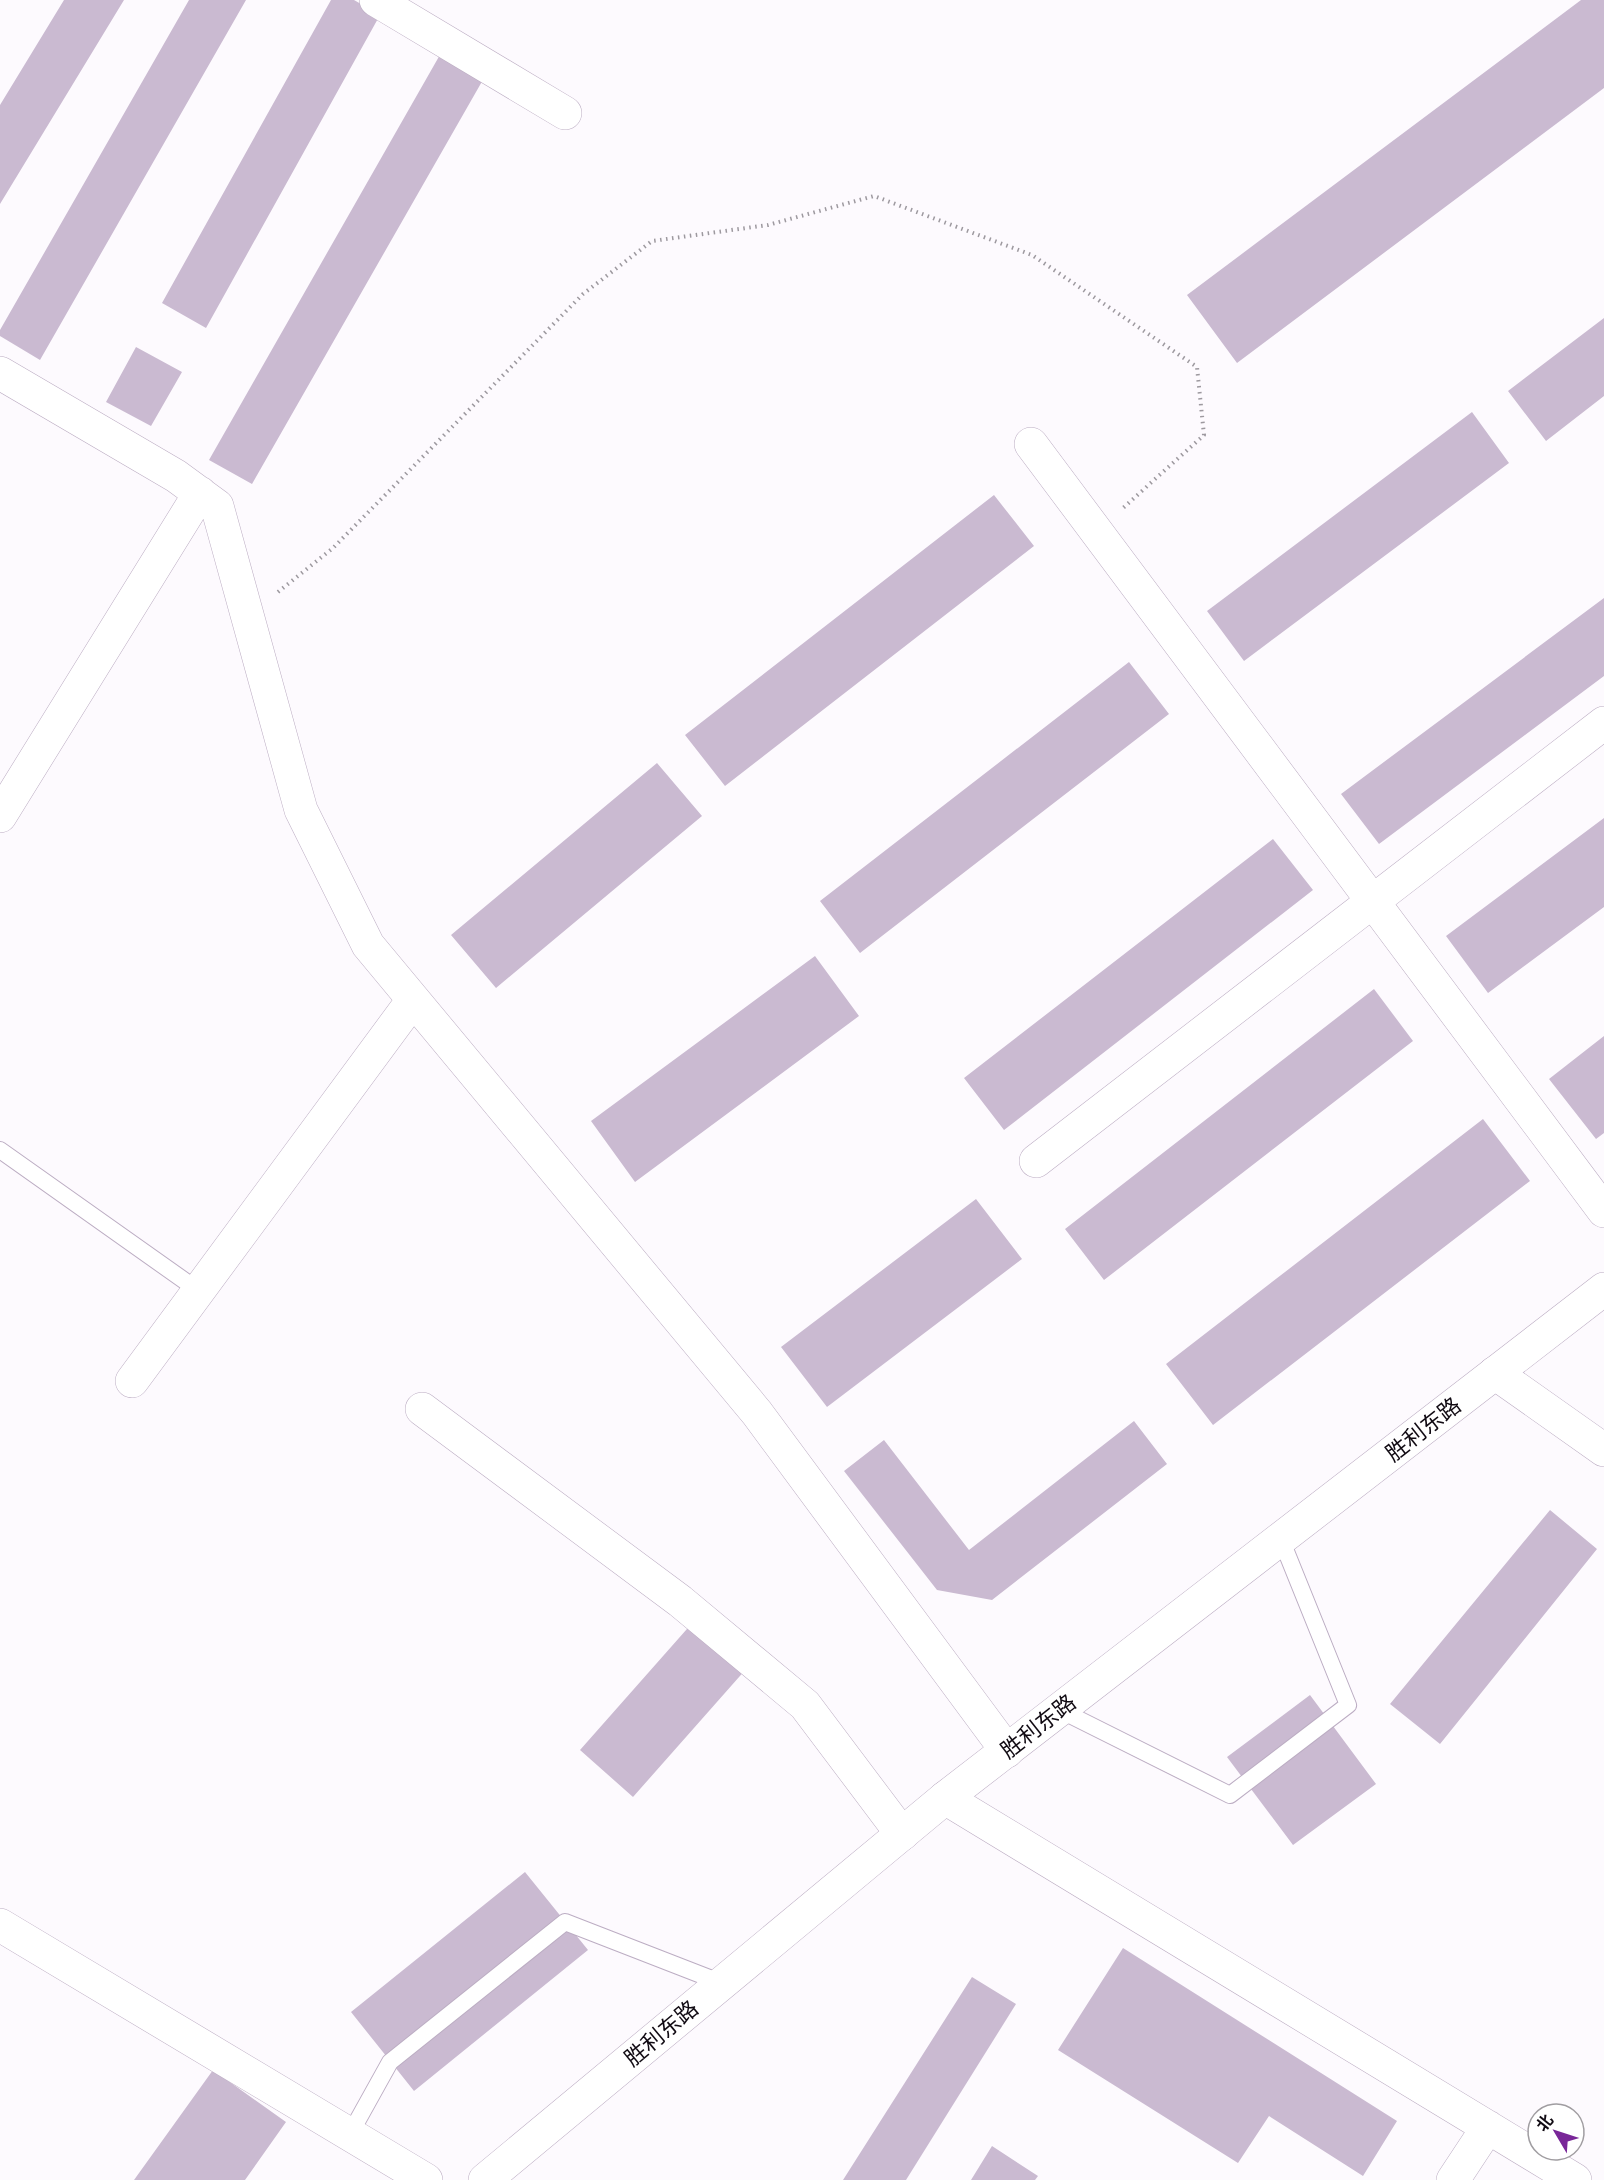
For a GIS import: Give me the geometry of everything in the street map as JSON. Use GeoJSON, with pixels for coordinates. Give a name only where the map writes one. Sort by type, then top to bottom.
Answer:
{"type":"FeatureCollection","features":[{"type":"Feature","properties":{"kind":"street"},"geometry":{"type":"LineString","coordinates":[[376,0],[565,113]]}},
{"type":"Feature","properties":{"kind":"street"},"geometry":{"type":"LineString","coordinates":[[0,373],[176,476],[217,506],[301,810],[368,945],[757,1413],[1006,1751]]}},
{"type":"Feature","properties":{"kind":"street"},"geometry":{"type":"LineString","coordinates":[[1031,444],[1604,1211]]}},
{"type":"Feature","properties":{"kind":"street"},"geometry":{"type":"LineString","coordinates":[[0,816],[200,493]]}},
{"type":"Feature","properties":{"kind":"street"},"geometry":{"type":"LineString","coordinates":[[1036,1161],[1604,723]]}},
{"type":"Feature","properties":{"kind":"street"},"geometry":{"type":"LineString","coordinates":[[132,1381],[413,1000]]}},
{"type":"Feature","properties":{"kind":"street","name":"胜利东路"},"geometry":{"type":"LineString","coordinates":[[485,2180],[945,1798],[1604,1288]]}},
{"type":"Feature","properties":{"kind":"street"},"geometry":{"type":"LineString","coordinates":[[1495,1373],[1604,1450]]}},
{"type":"Feature","properties":{"kind":"street"},"geometry":{"type":"LineString","coordinates":[[422,1409],[680,1601],[805,1705],[902,1834]]}},
{"type":"Feature","properties":{"kind":"street"},"geometry":{"type":"LineString","coordinates":[[945,1798],[1575,2180]]}},
{"type":"Feature","properties":{"kind":"street"},"geometry":{"type":"LineString","coordinates":[[0,1925],[426,2180]]}},
{"type":"Feature","properties":{"kind":"street"},"geometry":{"type":"LineString","coordinates":[[1453,2180],[1488,2127]]}},
{"type":"Feature","properties":{"kind":"lane"},"geometry":{"type":"LineString","coordinates":[[0,1150],[199,1291]]}},
{"type":"Feature","properties":{"kind":"lane"},"geometry":{"type":"LineString","coordinates":[[1059,1710],[1230,1795],[1348,1705],[1281,1539]]}},
{"type":"Feature","properties":{"kind":"lane"},"geometry":{"type":"LineString","coordinates":[[350,2134],[390,2062],[566,1922],[722,1983]]}},
{"type":"Feature","properties":{"kind":"path"},"geometry":{"type":"LineString","coordinates":[[248,617],[333,548],[583,294],[652,241],[768,225],[874,196],[1032,255],[1197,367],[1204,435],[1097,532]]}},
{"type":"Feature","properties":{"kind":"building"},"geometry":{"type":"Polygon","coordinates":[[[64,0],[124,0],[0,204],[0,105],[64,0]]]}},
{"type":"Feature","properties":{"kind":"building"},"geometry":{"type":"Polygon","coordinates":[[[189,0],[246,0],[40,360],[0,336],[0,330],[189,0]]]}},
{"type":"Feature","properties":{"kind":"building"},"geometry":{"type":"Polygon","coordinates":[[[331,0],[354,0],[380,15],[206,328],[162,303],[331,0]]]}},
{"type":"Feature","properties":{"kind":"building"},"geometry":{"type":"Polygon","coordinates":[[[1581,0],[1604,0],[1604,88],[1237,363],[1187,295],[1581,0]]]}},
{"type":"Feature","properties":{"kind":"building"},"geometry":{"type":"Polygon","coordinates":[[[441,53],[484,78],[252,484],[209,460],[441,53]]]}},
{"type":"Feature","properties":{"kind":"building"},"geometry":{"type":"Polygon","coordinates":[[[1604,318],[1604,396],[1546,441],[1508,391],[1604,318]]]}},
{"type":"Feature","properties":{"kind":"building"},"geometry":{"type":"Polygon","coordinates":[[[136,347],[182,372],[151,426],[106,402],[136,347]]]}},
{"type":"Feature","properties":{"kind":"building"},"geometry":{"type":"Polygon","coordinates":[[[1472,412],[1509,463],[1244,661],[1207,611],[1472,412]]]}},
{"type":"Feature","properties":{"kind":"building"},"geometry":{"type":"Polygon","coordinates":[[[994,495],[1034,546],[725,786],[685,735],[994,495]]]}},
{"type":"Feature","properties":{"kind":"building"},"geometry":{"type":"Polygon","coordinates":[[[1604,598],[1604,676],[1379,844],[1341,794],[1604,598]]]}},
{"type":"Feature","properties":{"kind":"building"},"geometry":{"type":"Polygon","coordinates":[[[1129,662],[1169,714],[860,953],[820,901],[1129,662]]]}},
{"type":"Feature","properties":{"kind":"building"},"geometry":{"type":"Polygon","coordinates":[[[657,763],[702,816],[496,988],[451,935],[657,763]]]}},
{"type":"Feature","properties":{"kind":"building"},"geometry":{"type":"Polygon","coordinates":[[[1604,818],[1604,907],[1488,993],[1446,936],[1604,818]]]}},
{"type":"Feature","properties":{"kind":"building"},"geometry":{"type":"Polygon","coordinates":[[[1273,839],[1313,890],[1004,1130],[964,1078],[1273,839]]]}},
{"type":"Feature","properties":{"kind":"building"},"geometry":{"type":"Polygon","coordinates":[[[815,956],[859,1016],[635,1182],[591,1121],[815,956]]]}},
{"type":"Feature","properties":{"kind":"building"},"geometry":{"type":"Polygon","coordinates":[[[1374,989],[1413,1041],[1104,1280],[1065,1229],[1374,989]]]}},
{"type":"Feature","properties":{"kind":"building"},"geometry":{"type":"Polygon","coordinates":[[[1604,1036],[1604,1133],[1596,1139],[1549,1079],[1604,1036]]]}},
{"type":"Feature","properties":{"kind":"building"},"geometry":{"type":"Polygon","coordinates":[[[1483,1119],[1530,1181],[1213,1425],[1166,1364],[1483,1119]]]}},
{"type":"Feature","properties":{"kind":"building"},"geometry":{"type":"Polygon","coordinates":[[[976,1199],[1022,1259],[827,1407],[781,1347],[976,1199]]]}},
{"type":"Feature","properties":{"kind":"building"},"geometry":{"type":"Polygon","coordinates":[[[1134,1421],[1167,1464],[992,1600],[937,1590],[844,1471],[884,1440],[969,1550],[1134,1421]]]}},
{"type":"Feature","properties":{"kind":"building"},"geometry":{"type":"Polygon","coordinates":[[[1550,1510],[1597,1549],[1440,1744],[1390,1704],[1550,1510]]]}},
{"type":"Feature","properties":{"kind":"building"},"geometry":{"type":"Polygon","coordinates":[[[694,1621],[747,1668],[633,1797],[580,1750],[694,1621]]]}},
{"type":"Feature","properties":{"kind":"building"},"geometry":{"type":"Polygon","coordinates":[[[1310,1695],[1376,1784],[1293,1845],[1227,1757],[1310,1695]]]}},
{"type":"Feature","properties":{"kind":"building"},"geometry":{"type":"Polygon","coordinates":[[[525,1872],[588,1950],[414,2091],[351,2012],[525,1872]]]}},
{"type":"Feature","properties":{"kind":"building"},"geometry":{"type":"Polygon","coordinates":[[[1123,1948],[1397,2121],[1363,2176],[1269,2116],[1238,2163],[1058,2050],[1123,1948]]]}},
{"type":"Feature","properties":{"kind":"building"},"geometry":{"type":"Polygon","coordinates":[[[972,1977],[1016,2004],[906,2180],[843,2180],[972,1977]]]}},
{"type":"Feature","properties":{"kind":"building"},"geometry":{"type":"Polygon","coordinates":[[[213,2070],[286,2122],[245,2180],[134,2180],[213,2070]]]}},
{"type":"Feature","properties":{"kind":"building"},"geometry":{"type":"Polygon","coordinates":[[[992,2146],[1038,2176],[1035,2180],[971,2180],[992,2146]]]}}]}
